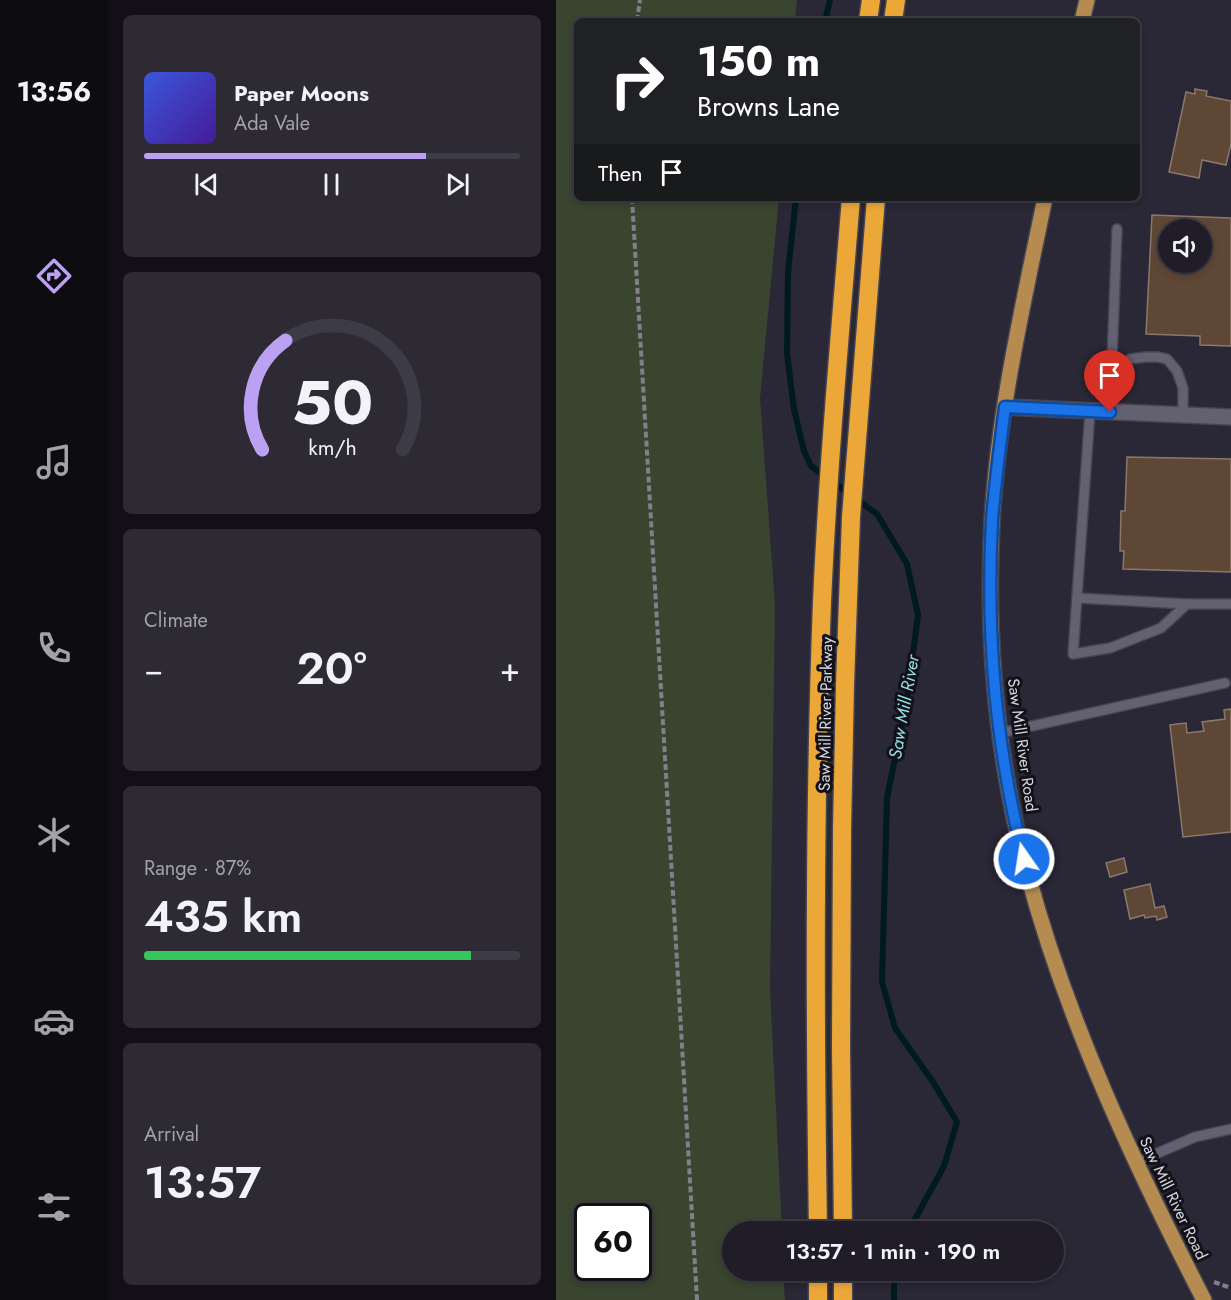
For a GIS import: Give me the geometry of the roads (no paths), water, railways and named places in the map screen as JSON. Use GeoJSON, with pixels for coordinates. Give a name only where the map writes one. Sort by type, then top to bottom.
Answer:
{"type":"FeatureCollection","features":[{"type":"Feature","properties":{"kind":"highway"},"geometry":{"type":"LineString","coordinates":[[868,18],[871,0]]}},
{"type":"Feature","properties":{"kind":"highway"},"geometry":{"type":"LineString","coordinates":[[893,18],[896,0]]}},
{"type":"Feature","properties":{"kind":"highway","name":"Saw Mill River Parkway"},"geometry":{"type":"LineString","coordinates":[[818,1221],[816,1038],[818,748],[822,614],[830,461],[851,201]]}},
{"type":"Feature","properties":{"kind":"highway","name":"Saw Mill River Parkway"},"geometry":{"type":"LineString","coordinates":[[843,1221],[841,1048],[845,684],[851,517],[876,201]]}},
{"type":"Feature","properties":{"kind":"highway"},"geometry":{"type":"LineString","coordinates":[[818,1281],[818,1300]]}},
{"type":"Feature","properties":{"kind":"highway"},"geometry":{"type":"LineString","coordinates":[[843,1281],[843,1300]]}},
{"type":"Feature","properties":{"kind":"main road"},"geometry":{"type":"LineString","coordinates":[[1083,18],[1087,0]]}},
{"type":"Feature","properties":{"kind":"main road","name":"Saw Mill River Road"},"geometry":{"type":"LineString","coordinates":[[1044,201],[1005,407],[992,518],[990,591],[994,662],[1006,769],[1020,842],[1042,922],[1084,1038],[1136,1162],[1204,1300]]}},
{"type":"Feature","properties":{"kind":"street"},"geometry":{"type":"LineString","coordinates":[[1005,407],[1231,417]]}},
{"type":"Feature","properties":{"kind":"lane"},"geometry":{"type":"LineString","coordinates":[[1110,412],[1117,229]]}},
{"type":"Feature","properties":{"kind":"lane"},"geometry":{"type":"LineString","coordinates":[[1112,370],[1130,359],[1146,357],[1167,359],[1177,371],[1183,388],[1183,416]]}},
{"type":"Feature","properties":{"kind":"lane"},"geometry":{"type":"LineString","coordinates":[[1090,411],[1073,654],[1110,648],[1161,628],[1187,604]]}},
{"type":"Feature","properties":{"kind":"lane"},"geometry":{"type":"LineString","coordinates":[[1077,598],[1231,604]]}},
{"type":"Feature","properties":{"kind":"lane"},"geometry":{"type":"LineString","coordinates":[[1001,733],[1225,683]]}},
{"type":"Feature","properties":{"kind":"lane"},"geometry":{"type":"LineString","coordinates":[[1136,1162],[1195,1137],[1231,1129]]}},
{"type":"Feature","properties":{"kind":"waterway","name":"Saw Mill River"},"geometry":{"type":"LineString","coordinates":[[826,18],[830,0]]}},
{"type":"Feature","properties":{"kind":"waterway","name":"Saw Mill River"},"geometry":{"type":"LineString","coordinates":[[796,201],[788,272],[787,353],[794,409],[804,451],[811,466],[877,514],[907,564],[918,615],[907,699],[887,798],[882,982],[895,1028],[933,1082],[957,1122],[944,1166],[914,1221]]}},
{"type":"Feature","properties":{"kind":"waterway","name":"Saw Mill River"},"geometry":{"type":"LineString","coordinates":[[894,1300],[895,1281]]}}]}
